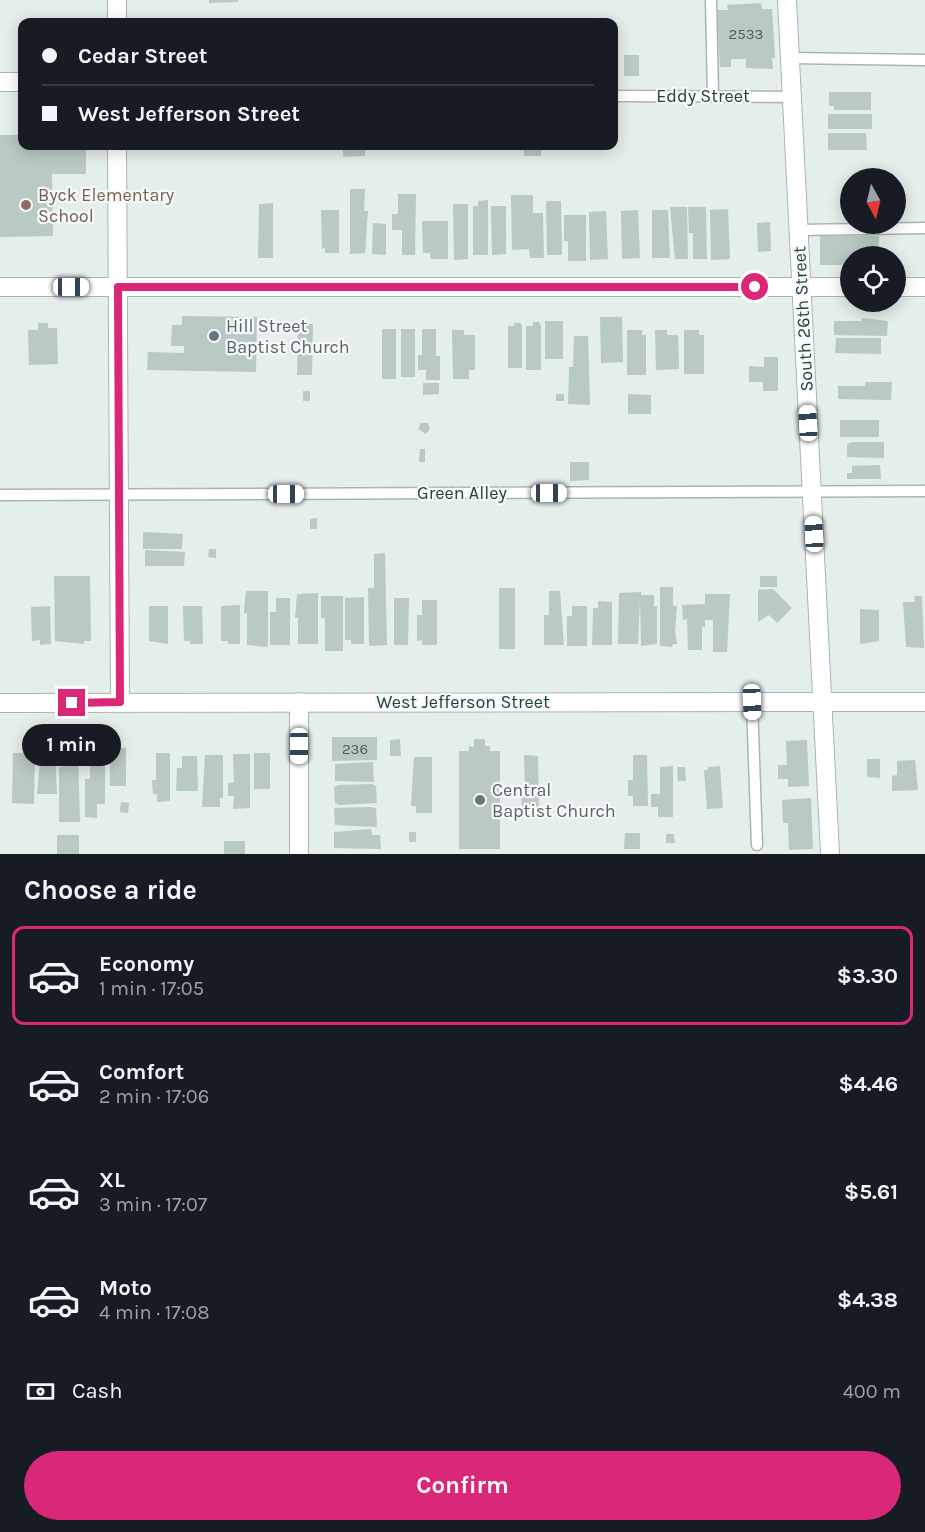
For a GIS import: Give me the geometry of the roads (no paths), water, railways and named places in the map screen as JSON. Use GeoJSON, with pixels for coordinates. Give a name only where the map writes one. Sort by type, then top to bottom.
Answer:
{"type":"FeatureCollection","features":[{"type":"Feature","properties":{"kind":"street"},"geometry":{"type":"LineString","coordinates":[[117,0],[117,18]]}},
{"type":"Feature","properties":{"kind":"street","name":"South 26th Street"},"geometry":{"type":"LineString","coordinates":[[787,0],[830,854]]}},
{"type":"Feature","properties":{"kind":"street"},"geometry":{"type":"LineString","coordinates":[[0,82],[18,82]]}},
{"type":"Feature","properties":{"kind":"street"},"geometry":{"type":"LineString","coordinates":[[117,150],[120,702]]}},
{"type":"Feature","properties":{"kind":"street"},"geometry":{"type":"LineString","coordinates":[[0,287],[840,287]]}},
{"type":"Feature","properties":{"kind":"street"},"geometry":{"type":"LineString","coordinates":[[906,287],[925,287]]}},
{"type":"Feature","properties":{"kind":"street"},"geometry":{"type":"LineString","coordinates":[[299,702],[299,854]]}},
{"type":"Feature","properties":{"kind":"street","name":"West Jefferson Street"},"geometry":{"type":"LineString","coordinates":[[0,703],[925,702]]}},
{"type":"Feature","properties":{"kind":"lane"},"geometry":{"type":"LineString","coordinates":[[711,0],[713,96]]}},
{"type":"Feature","properties":{"kind":"lane"},"geometry":{"type":"LineString","coordinates":[[790,58],[925,60]]}},
{"type":"Feature","properties":{"kind":"lane","name":"Eddy Street"},"geometry":{"type":"LineString","coordinates":[[618,96],[792,97]]}},
{"type":"Feature","properties":{"kind":"lane"},"geometry":{"type":"LineString","coordinates":[[799,230],[925,228]]}},
{"type":"Feature","properties":{"kind":"lane","name":"Green Alley"},"geometry":{"type":"LineString","coordinates":[[0,495],[925,491]]}},
{"type":"Feature","properties":{"kind":"lane"},"geometry":{"type":"LineString","coordinates":[[752,702],[757,845]]}},
{"type":"Feature","properties":{"kind":"place","name":"Byck Elementary School"},"geometry":{"type":"Point","coordinates":[26,205]}},
{"type":"Feature","properties":{"kind":"place","name":"Hill Street Baptist Church"},"geometry":{"type":"Point","coordinates":[214,336]}},
{"type":"Feature","properties":{"kind":"place","name":"Central Baptist Church"},"geometry":{"type":"Point","coordinates":[480,800]}}]}
